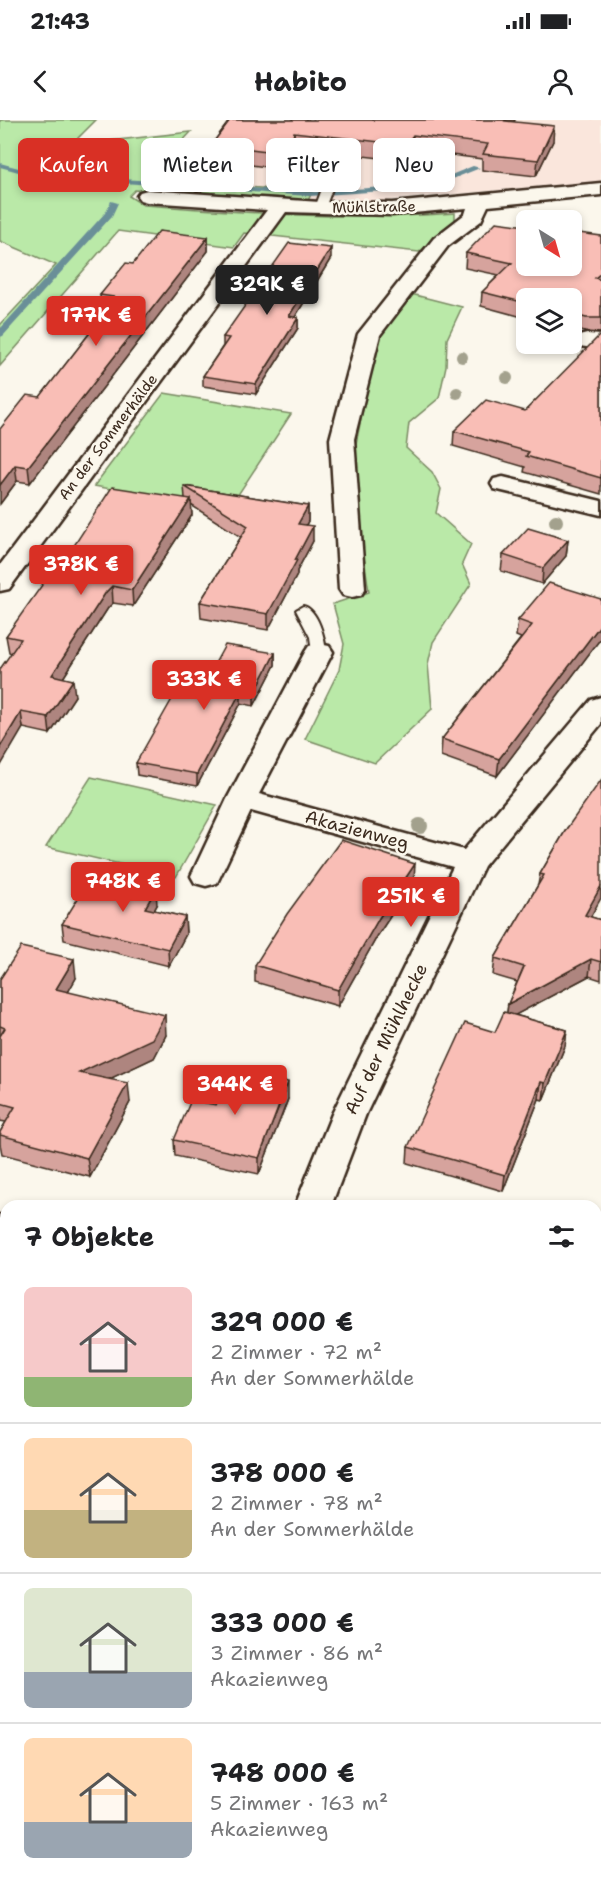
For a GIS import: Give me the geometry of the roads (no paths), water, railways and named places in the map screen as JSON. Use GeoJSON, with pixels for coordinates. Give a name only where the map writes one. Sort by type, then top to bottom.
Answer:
{"type":"FeatureCollection","features":[{"type":"Feature","properties":{"kind":"street","name":"Mühlstraße"},"geometry":{"type":"LineString","coordinates":[[147,196],[281,205],[323,199],[392,209],[601,189]]}},
{"type":"Feature","properties":{"kind":"street"},"geometry":{"type":"LineString","coordinates":[[352,589],[342,439],[369,334],[441,242],[474,217],[479,201]]}},
{"type":"Feature","properties":{"kind":"street","name":"An der Sommerhälde"},"geometry":{"type":"LineString","coordinates":[[0,583],[281,205]]}},
{"type":"Feature","properties":{"kind":"street"},"geometry":{"type":"LineString","coordinates":[[503,484],[601,508]]}},
{"type":"Feature","properties":{"kind":"street"},"geometry":{"type":"LineString","coordinates":[[206,876],[242,799],[319,652]]}},
{"type":"Feature","properties":{"kind":"street","name":"Auf der Mühlhecke"},"geometry":{"type":"LineString","coordinates":[[315,1200],[349,1114],[471,862],[601,706]]}},
{"type":"Feature","properties":{"kind":"street","name":"Akazienweg"},"geometry":{"type":"LineString","coordinates":[[242,799],[471,862]]}},
{"type":"Feature","properties":{"kind":"lane"},"geometry":{"type":"LineString","coordinates":[[303,610],[318,637],[319,652]]}},
{"type":"Feature","properties":{"kind":"waterway"},"geometry":{"type":"LineString","coordinates":[[0,165],[37,175],[309,194],[430,186],[476,168]]}},
{"type":"Feature","properties":{"kind":"waterway"},"geometry":{"type":"LineString","coordinates":[[0,334],[109,214],[114,203]]}}]}
